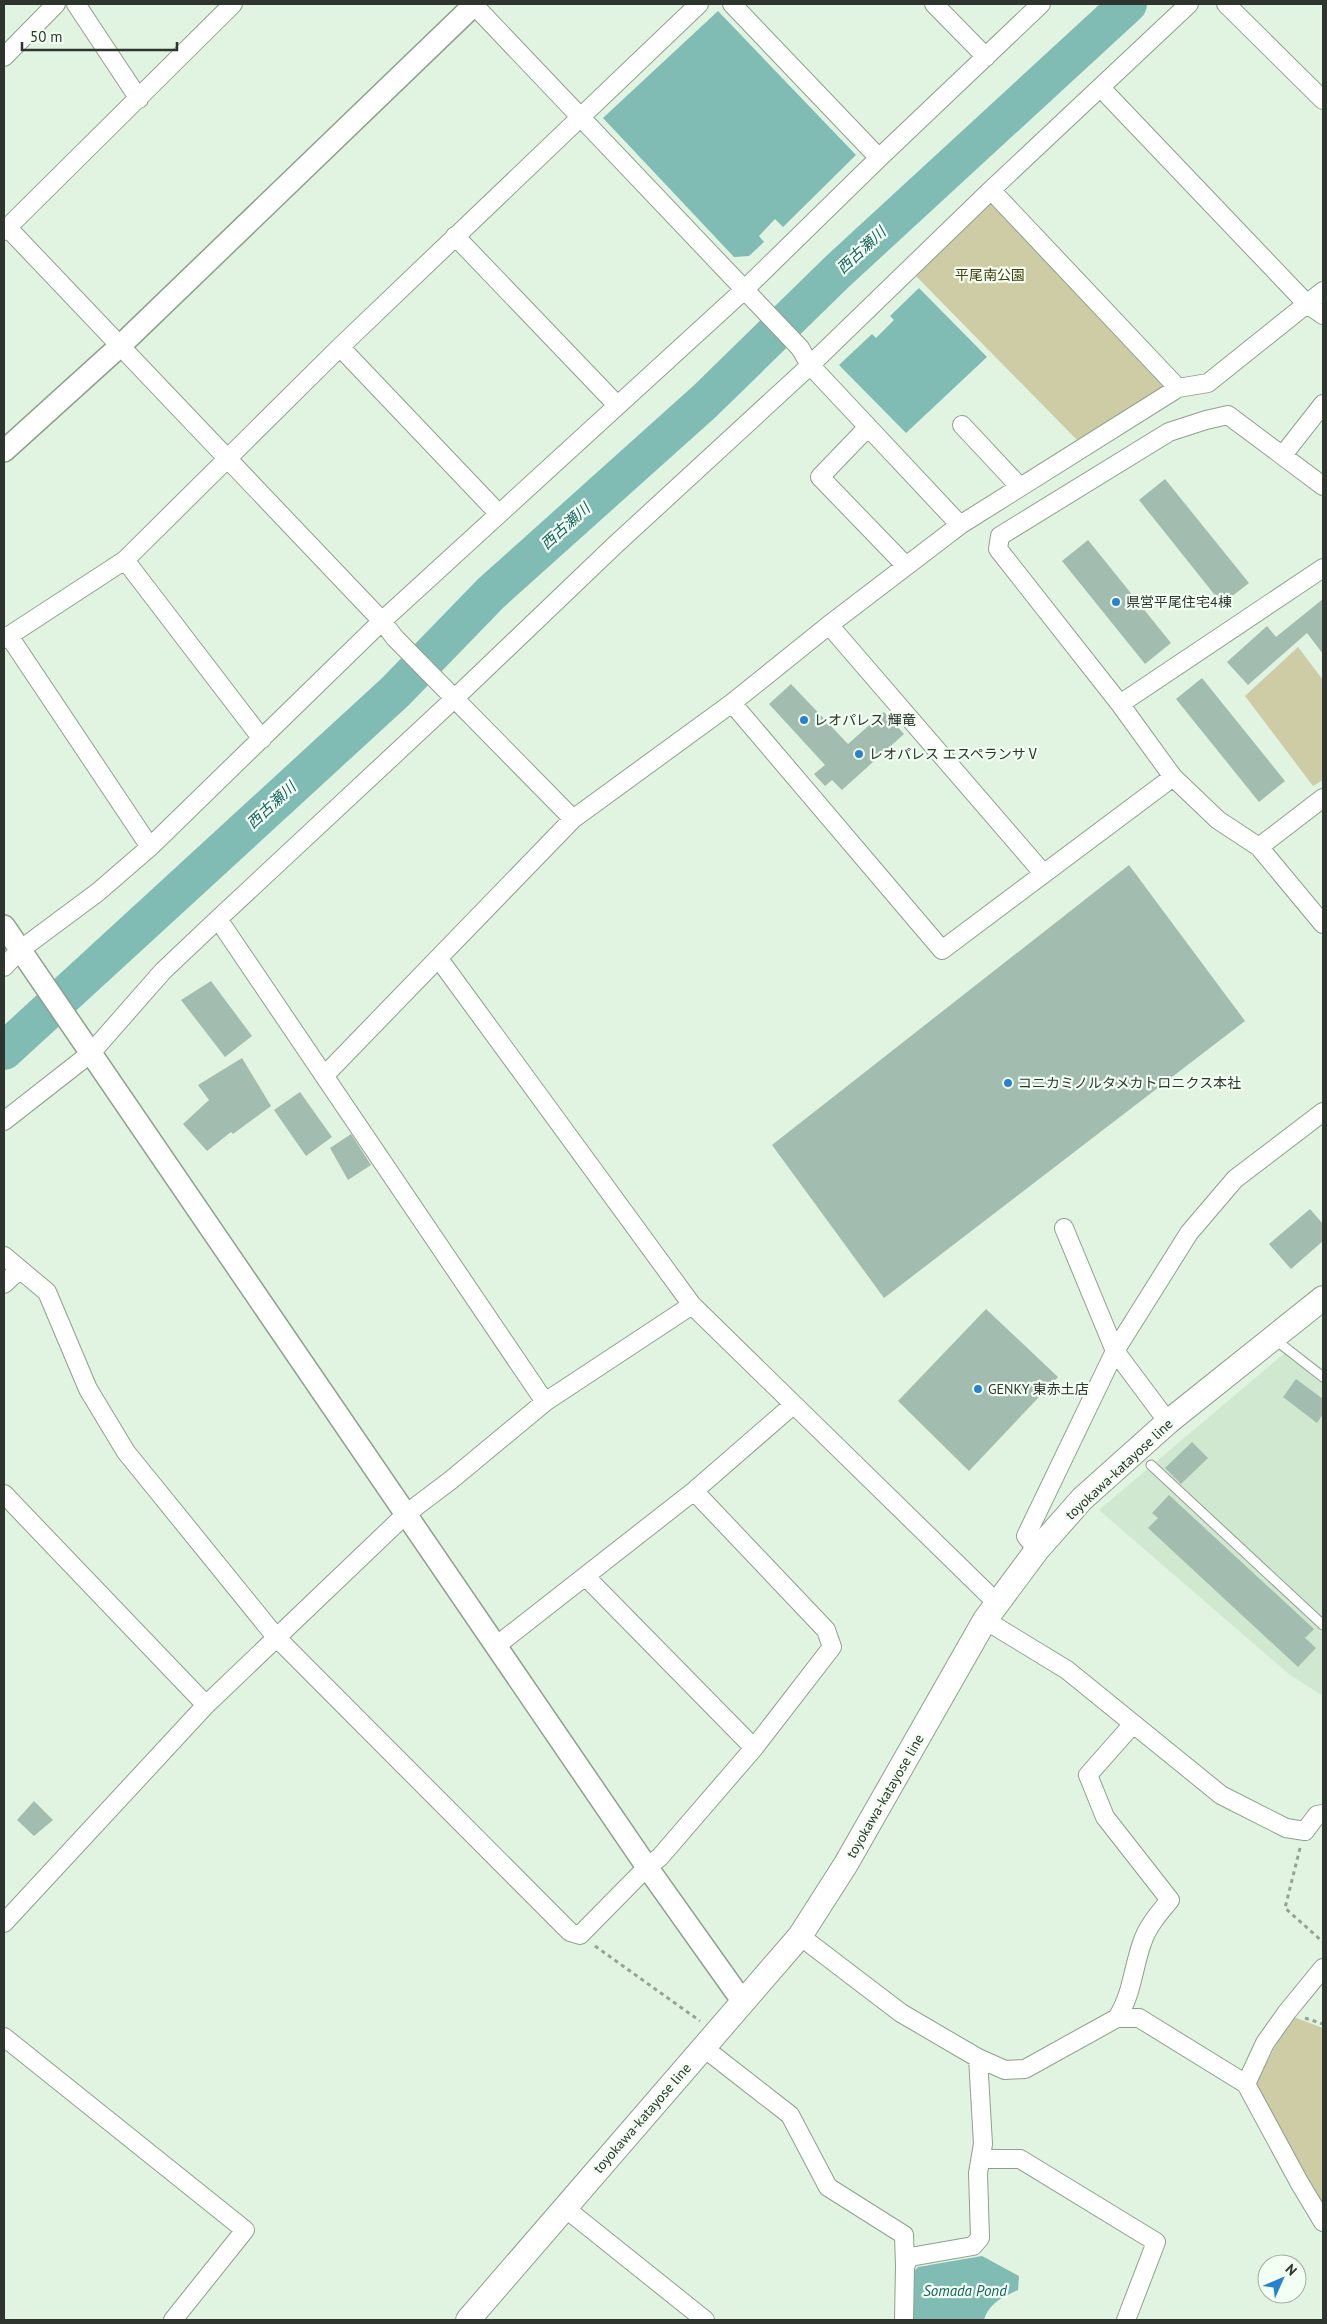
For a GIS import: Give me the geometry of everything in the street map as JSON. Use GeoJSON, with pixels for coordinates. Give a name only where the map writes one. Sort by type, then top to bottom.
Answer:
{"type":"FeatureCollection","features":[{"type":"Feature","properties":{"kind":"main road","name":"toyokawa-katayose line"},"geometry":{"type":"LineString","coordinates":[[468,2320],[800,1936],[846,1864],[991,1612],[1037,1550],[1082,1499],[1168,1422],[1323,1298]]}},
{"type":"Feature","properties":{"kind":"street"},"geometry":{"type":"LineString","coordinates":[[4,57],[56,4]]}},
{"type":"Feature","properties":{"kind":"street"},"geometry":{"type":"LineString","coordinates":[[76,4],[140,99]]}},
{"type":"Feature","properties":{"kind":"street"},"geometry":{"type":"LineString","coordinates":[[233,4],[140,99],[5,229],[228,458],[382,621],[395,638],[573,819]]}},
{"type":"Feature","properties":{"kind":"street"},"geometry":{"type":"LineString","coordinates":[[4,451],[120,346],[474,4],[800,348],[810,365],[960,525]]}},
{"type":"Feature","properties":{"kind":"street"},"geometry":{"type":"LineString","coordinates":[[150,847],[6,637],[125,560],[340,347],[579,116],[699,4]]}},
{"type":"Feature","properties":{"kind":"street"},"geometry":{"type":"LineString","coordinates":[[732,4],[879,158]]}},
{"type":"Feature","properties":{"kind":"street"},"geometry":{"type":"LineString","coordinates":[[934,4],[986,57]]}},
{"type":"Feature","properties":{"kind":"street"},"geometry":{"type":"LineString","coordinates":[[4,967],[20,950],[98,892],[150,847],[382,621],[744,290],[1041,4]]}},
{"type":"Feature","properties":{"kind":"street"},"geometry":{"type":"LineString","coordinates":[[4,1121],[92,1053],[163,971],[455,698],[614,546],[810,365],[991,190],[1189,4]]}},
{"type":"Feature","properties":{"kind":"street"},"geometry":{"type":"LineString","coordinates":[[1226,4],[1323,100]]}},
{"type":"Feature","properties":{"kind":"street"},"geometry":{"type":"LineString","coordinates":[[1101,88],[1307,304],[1323,315]]}},
{"type":"Feature","properties":{"kind":"street"},"geometry":{"type":"LineString","coordinates":[[991,190],[1178,388]]}},
{"type":"Feature","properties":{"kind":"street"},"geometry":{"type":"LineString","coordinates":[[456,236],[617,405]]}},
{"type":"Feature","properties":{"kind":"street"},"geometry":{"type":"LineString","coordinates":[[325,1075],[573,819],[732,703],[829,625],[960,525],[1178,388],[1208,383],[1323,291]]}},
{"type":"Feature","properties":{"kind":"street"},"geometry":{"type":"LineString","coordinates":[[340,347],[499,514]]}},
{"type":"Feature","properties":{"kind":"street"},"geometry":{"type":"LineString","coordinates":[[1283,455],[1323,404]]}},
{"type":"Feature","properties":{"kind":"street"},"geometry":{"type":"LineString","coordinates":[[1323,486],[1228,415],[1169,432],[1000,536],[998,549],[1120,704],[1173,777],[1218,820],[1260,848],[1323,924]]}},
{"type":"Feature","properties":{"kind":"street"},"geometry":{"type":"LineString","coordinates":[[962,425],[1020,487]]}},
{"type":"Feature","properties":{"kind":"street"},"geometry":{"type":"LineString","coordinates":[[868,427],[820,477],[906,566]]}},
{"type":"Feature","properties":{"kind":"street"},"geometry":{"type":"LineString","coordinates":[[125,560],[262,739]]}},
{"type":"Feature","properties":{"kind":"street"},"geometry":{"type":"LineString","coordinates":[[1120,704],[1323,568]]}},
{"type":"Feature","properties":{"kind":"street"},"geometry":{"type":"LineString","coordinates":[[829,625],[1043,873]]}},
{"type":"Feature","properties":{"kind":"street"},"geometry":{"type":"LineString","coordinates":[[732,703],[942,950],[1173,777]]}},
{"type":"Feature","properties":{"kind":"street"},"geometry":{"type":"LineString","coordinates":[[1260,848],[1323,798]]}},
{"type":"Feature","properties":{"kind":"street"},"geometry":{"type":"LineString","coordinates":[[218,919],[544,1402]]}},
{"type":"Feature","properties":{"kind":"street"},"geometry":{"type":"LineString","coordinates":[[4,926],[647,1867],[743,2002]]}},
{"type":"Feature","properties":{"kind":"street"},"geometry":{"type":"LineString","coordinates":[[439,959],[692,1305],[793,1405],[991,1612],[1067,1670],[1221,1795],[1286,1828],[1305,1831],[1316,1815],[1323,1814]]}},
{"type":"Feature","properties":{"kind":"street"},"geometry":{"type":"LineString","coordinates":[[1037,1550],[1026,1536],[1115,1351],[1189,1233],[1235,1180],[1323,1112]]}},
{"type":"Feature","properties":{"kind":"street"},"geometry":{"type":"LineString","coordinates":[[1064,1228],[1115,1351],[1168,1422]]}},
{"type":"Feature","properties":{"kind":"street"},"geometry":{"type":"LineString","coordinates":[[4,1256],[47,1292],[88,1389],[126,1452],[276,1637],[570,1932],[580,1935],[647,1867],[660,1857],[754,1748],[832,1647],[826,1630],[694,1491]]}},
{"type":"Feature","properties":{"kind":"street"},"geometry":{"type":"LineString","coordinates":[[4,1284],[19,1270]]}},
{"type":"Feature","properties":{"kind":"street"},"geometry":{"type":"LineString","coordinates":[[4,1923],[206,1705],[406,1514],[451,1480],[544,1402],[692,1305]]}},
{"type":"Feature","properties":{"kind":"street"},"geometry":{"type":"LineString","coordinates":[[496,1646],[694,1491],[793,1405]]}},
{"type":"Feature","properties":{"kind":"street"},"geometry":{"type":"LineString","coordinates":[[4,1494],[206,1705]]}},
{"type":"Feature","properties":{"kind":"street"},"geometry":{"type":"LineString","coordinates":[[586,1576],[754,1748]]}},
{"type":"Feature","properties":{"kind":"street"},"geometry":{"type":"LineString","coordinates":[[1117,2018],[1124,2007],[1142,1942],[1153,1921],[1170,1900],[1105,1818],[1088,1775],[1133,1724]]}},
{"type":"Feature","properties":{"kind":"street"},"geometry":{"type":"LineString","coordinates":[[800,1936],[901,2013],[978,2058],[1005,2070],[1024,2069],[1117,2018],[1139,2018],[1246,2084],[1323,2222]]}},
{"type":"Feature","properties":{"kind":"street"},"geometry":{"type":"LineString","coordinates":[[1246,2084],[1265,2043],[1287,2012],[1323,1968]]}},
{"type":"Feature","properties":{"kind":"street"},"geometry":{"type":"LineString","coordinates":[[4,2037],[245,2230],[173,2320]]}},
{"type":"Feature","properties":{"kind":"street"},"geometry":{"type":"LineString","coordinates":[[710,2040],[790,2115],[828,2187],[904,2235],[904,2320]]}},
{"type":"Feature","properties":{"kind":"street"},"geometry":{"type":"LineString","coordinates":[[905,2266],[910,2256],[973,2246],[980,2238],[978,2173],[983,2144],[978,2058]]}},
{"type":"Feature","properties":{"kind":"street"},"geometry":{"type":"LineString","coordinates":[[981,2159],[1020,2160],[1156,2242],[1126,2320]]}},
{"type":"Feature","properties":{"kind":"street"},"geometry":{"type":"LineString","coordinates":[[565,2208],[705,2320]]}},
{"type":"Feature","properties":{"kind":"lane"},"geometry":{"type":"LineString","coordinates":[[1273,1338],[1323,1377]]}},
{"type":"Feature","properties":{"kind":"lane"},"geometry":{"type":"LineString","coordinates":[[1150,1465],[1323,1625]]}},
{"type":"Feature","properties":{"kind":"path"},"geometry":{"type":"LineString","coordinates":[[1305,1831],[1285,1908],[1323,1942]]}},
{"type":"Feature","properties":{"kind":"path"},"geometry":{"type":"LineString","coordinates":[[580,1935],[710,2040]]}},
{"type":"Feature","properties":{"kind":"shaded area"},"geometry":{"type":"Polygon","coordinates":[[[1293,1346],[1323,1369],[1323,1696],[1290,1675],[1099,1510],[1293,1346]]]}},
{"type":"Feature","properties":{"kind":"green space","name":"平尾南公園"},"geometry":{"type":"Polygon","coordinates":[[[991,199],[1168,386],[1078,441],[914,274],[991,199]]]}},
{"type":"Feature","properties":{"kind":"green space"},"geometry":{"type":"Polygon","coordinates":[[[1298,647],[1323,680],[1323,780],[1313,786],[1245,696],[1298,647]]]}},
{"type":"Feature","properties":{"kind":"green space"},"geometry":{"type":"Polygon","coordinates":[[[1291,2016],[1323,2028],[1323,2208],[1255,2085],[1291,2016]]]}},
{"type":"Feature","properties":{"kind":"water"},"geometry":{"type":"Polygon","coordinates":[[[718,11],[856,155],[783,227],[775,219],[759,236],[764,242],[749,256],[734,257],[603,118],[718,11]]]}},
{"type":"Feature","properties":{"kind":"water"},"geometry":{"type":"Polygon","coordinates":[[[919,288],[987,357],[906,433],[839,365],[872,334],[876,338],[894,320],[890,316],[919,288]]]}},
{"type":"Feature","properties":{"kind":"water","name":"Somada Pond"},"geometry":{"type":"Polygon","coordinates":[[[982,2256],[1019,2276],[1018,2290],[993,2305],[984,2320],[907,2320],[910,2275],[918,2267],[982,2256]]]}},
{"type":"Feature","properties":{"kind":"building"},"geometry":{"type":"Polygon","coordinates":[[[1165,479],[1249,583],[1222,604],[1139,500],[1165,479]]]}},
{"type":"Feature","properties":{"kind":"building","name":"県営平尾住宅4棟"},"geometry":{"type":"Polygon","coordinates":[[[1088,540],[1171,643],[1145,664],[1062,561],[1088,540]]]}},
{"type":"Feature","properties":{"kind":"building"},"geometry":{"type":"Polygon","coordinates":[[[1323,599],[1323,654],[1307,633],[1248,685],[1227,662],[1267,626],[1276,637],[1323,599]]]}},
{"type":"Feature","properties":{"kind":"building"},"geometry":{"type":"Polygon","coordinates":[[[1202,678],[1285,781],[1259,802],[1176,699],[1202,678]]]}},
{"type":"Feature","properties":{"kind":"building"},"geometry":{"type":"Polygon","coordinates":[[[791,684],[848,744],[884,712],[904,734],[842,790],[832,780],[825,786],[814,774],[825,765],[769,704],[791,684]]]}},
{"type":"Feature","properties":{"kind":"building","name":"コニカミノルタメカトロニクス本社"},"geometry":{"type":"Polygon","coordinates":[[[1129,865],[1245,1021],[884,1298],[772,1145],[1129,865]]]}},
{"type":"Feature","properties":{"kind":"building"},"geometry":{"type":"Polygon","coordinates":[[[211,981],[252,1036],[225,1057],[181,1000],[211,981]]]}},
{"type":"Feature","properties":{"kind":"building"},"geometry":{"type":"Polygon","coordinates":[[[242,1058],[271,1106],[233,1134],[231,1132],[207,1151],[183,1124],[209,1100],[198,1085],[242,1058]]]}},
{"type":"Feature","properties":{"kind":"building"},"geometry":{"type":"Polygon","coordinates":[[[300,1092],[332,1137],[306,1156],[274,1110],[300,1092]]]}},
{"type":"Feature","properties":{"kind":"building"},"geometry":{"type":"Polygon","coordinates":[[[351,1134],[371,1165],[348,1180],[330,1148],[351,1134]]]}},
{"type":"Feature","properties":{"kind":"building"},"geometry":{"type":"Polygon","coordinates":[[[1310,1209],[1323,1224],[1323,1241],[1291,1269],[1269,1244],[1310,1209]]]}},
{"type":"Feature","properties":{"kind":"building","name":"GENKY 東赤土店"},"geometry":{"type":"Polygon","coordinates":[[[986,1309],[1058,1377],[969,1471],[898,1401],[986,1309]]]}},
{"type":"Feature","properties":{"kind":"building"},"geometry":{"type":"Polygon","coordinates":[[[1296,1379],[1323,1399],[1323,1414],[1317,1423],[1283,1397],[1296,1379]]]}},
{"type":"Feature","properties":{"kind":"building"},"geometry":{"type":"Polygon","coordinates":[[[1192,1442],[1208,1458],[1181,1484],[1165,1468],[1192,1442]]]}},
{"type":"Feature","properties":{"kind":"building"},"geometry":{"type":"Polygon","coordinates":[[[1169,1495],[1314,1629],[1305,1638],[1316,1648],[1298,1667],[1148,1528],[1158,1518],[1152,1513],[1169,1495]]]}},
{"type":"Feature","properties":{"kind":"building"},"geometry":{"type":"Polygon","coordinates":[[[34,1801],[53,1820],[34,1836],[17,1820],[34,1801]]]}},
{"type":"Feature","properties":{"kind":"waterway","name":"西古瀬川"},"geometry":{"type":"LineString","coordinates":[[4,1051],[395,692],[491,593],[705,401],[838,271],[1128,4]]}},
{"type":"Feature","properties":{"kind":"place","name":"県営平尾住宅4棟"},"geometry":{"type":"Point","coordinates":[1116,602]}},
{"type":"Feature","properties":{"kind":"place","name":"レオパレス 輝竜"},"geometry":{"type":"Point","coordinates":[804,720]}},
{"type":"Feature","properties":{"kind":"place","name":"レオパレス エスペランサⅤ"},"geometry":{"type":"Point","coordinates":[859,754]}},
{"type":"Feature","properties":{"kind":"place","name":"コニカミノルタメカトロニクス本社"},"geometry":{"type":"Point","coordinates":[1008,1083]}},
{"type":"Feature","properties":{"kind":"place","name":"GENKY 東赤土店"},"geometry":{"type":"Point","coordinates":[978,1389]}}]}
